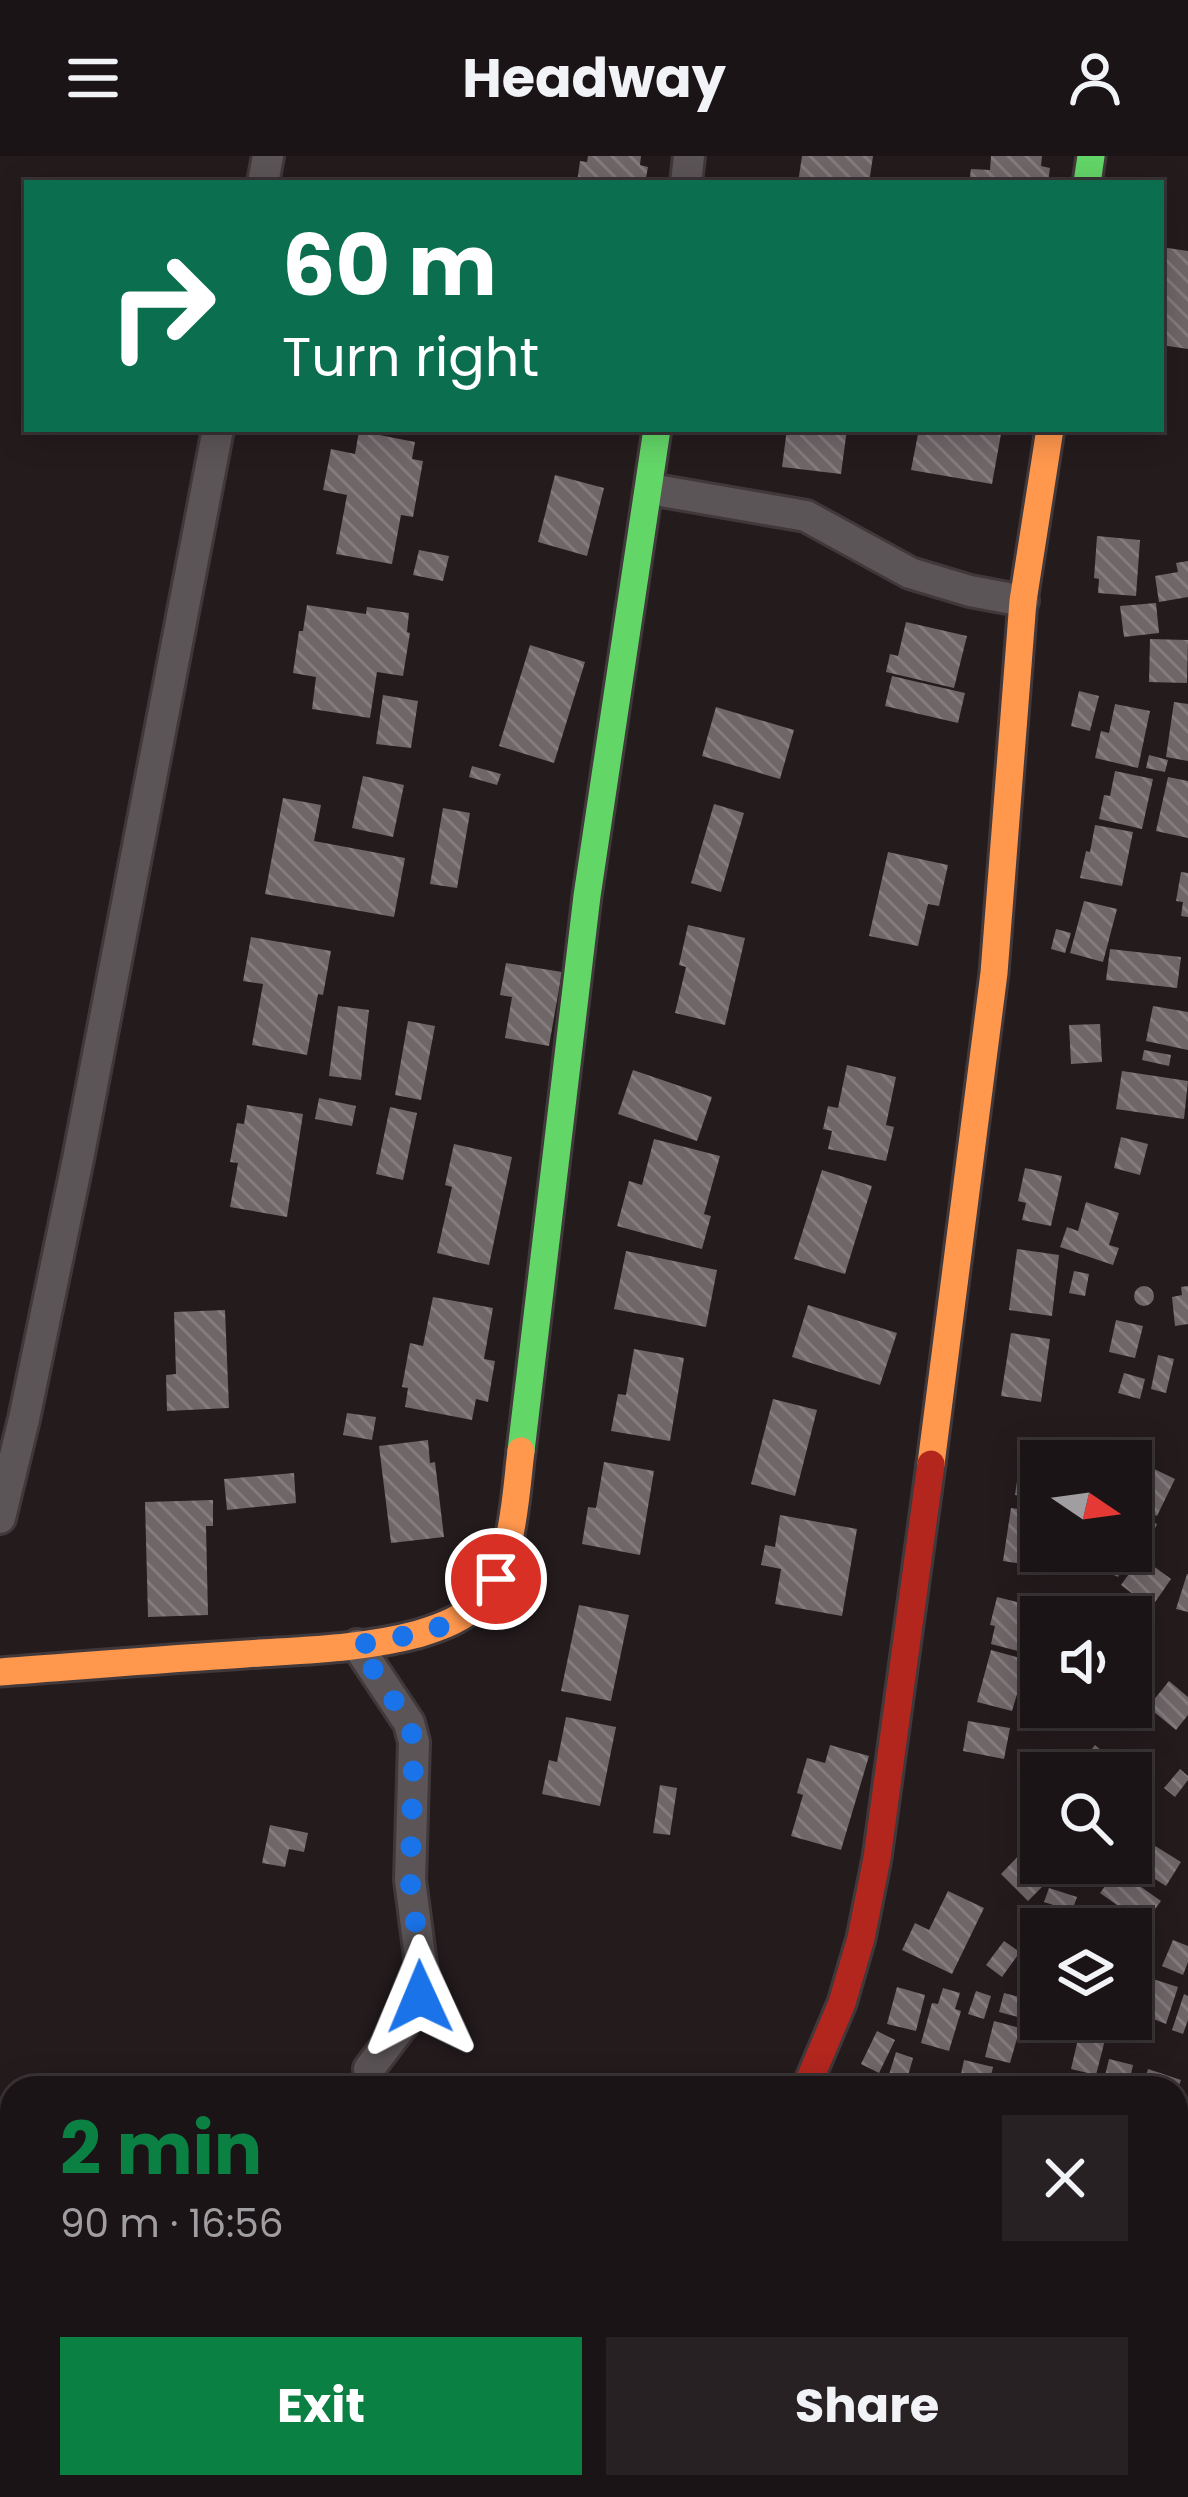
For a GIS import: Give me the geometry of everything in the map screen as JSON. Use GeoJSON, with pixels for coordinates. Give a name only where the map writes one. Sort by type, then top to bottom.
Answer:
{"type":"FeatureCollection","features":[{"type":"Feature","properties":{"kind":"street"},"geometry":{"type":"LineString","coordinates":[[0,1518],[78,1159],[217,432]]}},
{"type":"Feature","properties":{"kind":"street"},"geometry":{"type":"LineString","coordinates":[[0,1672],[357,1645],[431,1631],[468,1613],[496,1579],[510,1534],[587,896],[657,432]]}},
{"type":"Feature","properties":{"kind":"street"},"geometry":{"type":"LineString","coordinates":[[811,2076],[842,2003],[877,1858],[994,974],[1024,601],[1050,432]]}},
{"type":"Feature","properties":{"kind":"street"},"geometry":{"type":"LineString","coordinates":[[650,489],[806,517],[910,573],[1024,601]]}},
{"type":"Feature","properties":{"kind":"street"},"geometry":{"type":"LineString","coordinates":[[357,1645],[409,1723],[414,1742],[410,1880],[422,1972],[420,1997],[370,2068],[371,2076]]}},
{"type":"Feature","properties":{"kind":"building"},"geometry":{"type":"Polygon","coordinates":[[[588,156],[641,156],[640,165],[648,167],[646,180],[577,180],[580,161],[587,162],[588,156]]]}},
{"type":"Feature","properties":{"kind":"building"},"geometry":{"type":"Polygon","coordinates":[[[802,156],[873,156],[869,180],[798,180],[802,156]]]}},
{"type":"Feature","properties":{"kind":"building"},"geometry":{"type":"Polygon","coordinates":[[[991,156],[1042,156],[1041,166],[1050,168],[1048,180],[969,180],[971,169],[990,170],[991,156]]]}},
{"type":"Feature","properties":{"kind":"building"},"geometry":{"type":"Polygon","coordinates":[[[1164,247],[1188,251],[1188,349],[1164,345],[1164,247]]]}},
{"type":"Feature","properties":{"kind":"building"},"geometry":{"type":"Polygon","coordinates":[[[359,432],[364,432],[415,442],[412,459],[423,461],[413,517],[401,515],[392,564],[336,554],[347,495],[323,490],[331,449],[355,454],[359,432]]]}},
{"type":"Feature","properties":{"kind":"building"},"geometry":{"type":"Polygon","coordinates":[[[787,432],[847,432],[841,474],[782,467],[787,432]]]}},
{"type":"Feature","properties":{"kind":"building"},"geometry":{"type":"Polygon","coordinates":[[[918,432],[1001,434],[992,484],[911,470],[918,432]]]}},
{"type":"Feature","properties":{"kind":"building"},"geometry":{"type":"Polygon","coordinates":[[[555,475],[604,488],[587,556],[538,542],[555,475]]]}},
{"type":"Feature","properties":{"kind":"building"},"geometry":{"type":"Polygon","coordinates":[[[1097,536],[1140,540],[1136,596],[1098,593],[1099,579],[1094,578],[1097,536]]]}},
{"type":"Feature","properties":{"kind":"building"},"geometry":{"type":"Polygon","coordinates":[[[419,550],[449,556],[443,581],[413,575],[419,550]]]}},
{"type":"Feature","properties":{"kind":"building"},"geometry":{"type":"Polygon","coordinates":[[[1188,561],[1188,597],[1159,602],[1155,576],[1178,572],[1176,563],[1188,561]]]}},
{"type":"Feature","properties":{"kind":"building"},"geometry":{"type":"Polygon","coordinates":[[[1156,603],[1159,633],[1124,637],[1120,606],[1156,603]]]}},
{"type":"Feature","properties":{"kind":"building"},"geometry":{"type":"Polygon","coordinates":[[[307,605],[366,614],[367,607],[409,613],[403,676],[377,672],[370,718],[312,709],[316,677],[293,673],[307,605]]]}},
{"type":"Feature","properties":{"kind":"building"},"geometry":{"type":"Polygon","coordinates":[[[906,622],[967,636],[954,688],[886,672],[890,654],[898,656],[906,622]]]}},
{"type":"Feature","properties":{"kind":"building"},"geometry":{"type":"Polygon","coordinates":[[[1150,639],[1188,640],[1187,683],[1149,682],[1150,639]]]}},
{"type":"Feature","properties":{"kind":"building"},"geometry":{"type":"Polygon","coordinates":[[[530,645],[585,662],[554,763],[499,746],[530,645]]]}},
{"type":"Feature","properties":{"kind":"building"},"geometry":{"type":"Polygon","coordinates":[[[892,676],[965,693],[958,723],[885,706],[892,676]]]}},
{"type":"Feature","properties":{"kind":"building"},"geometry":{"type":"Polygon","coordinates":[[[1079,691],[1099,696],[1090,731],[1071,726],[1079,691]]]}},
{"type":"Feature","properties":{"kind":"building"},"geometry":{"type":"Polygon","coordinates":[[[383,695],[418,701],[411,748],[376,744],[383,695]]]}},
{"type":"Feature","properties":{"kind":"building"},"geometry":{"type":"Polygon","coordinates":[[[1174,702],[1188,704],[1188,761],[1166,757],[1174,702]]]}},
{"type":"Feature","properties":{"kind":"building"},"geometry":{"type":"Polygon","coordinates":[[[1115,704],[1150,711],[1138,768],[1095,758],[1101,731],[1109,733],[1115,704]]]}},
{"type":"Feature","properties":{"kind":"building"},"geometry":{"type":"Polygon","coordinates":[[[716,707],[794,730],[780,779],[702,756],[716,707]]]}},
{"type":"Feature","properties":{"kind":"building"},"geometry":{"type":"Polygon","coordinates":[[[1149,755],[1168,760],[1165,772],[1146,768],[1149,755]]]}},
{"type":"Feature","properties":{"kind":"building"},"geometry":{"type":"Polygon","coordinates":[[[472,766],[501,774],[497,785],[469,777],[472,766]]]}},
{"type":"Feature","properties":{"kind":"building"},"geometry":{"type":"Polygon","coordinates":[[[1115,771],[1153,779],[1142,829],[1099,819],[1115,771]]]}},
{"type":"Feature","properties":{"kind":"building"},"geometry":{"type":"Polygon","coordinates":[[[363,776],[404,785],[393,837],[352,828],[363,776]]]}},
{"type":"Feature","properties":{"kind":"building"},"geometry":{"type":"Polygon","coordinates":[[[1168,777],[1188,781],[1188,838],[1156,831],[1168,777]]]}},
{"type":"Feature","properties":{"kind":"building"},"geometry":{"type":"Polygon","coordinates":[[[283,798],[321,805],[314,841],[405,858],[394,917],[265,894],[283,798]]]}},
{"type":"Feature","properties":{"kind":"building"},"geometry":{"type":"Polygon","coordinates":[[[714,804],[744,813],[721,892],[691,883],[714,804]]]}},
{"type":"Feature","properties":{"kind":"building"},"geometry":{"type":"Polygon","coordinates":[[[443,808],[470,813],[457,888],[430,884],[443,808]]]}},
{"type":"Feature","properties":{"kind":"building"},"geometry":{"type":"Polygon","coordinates":[[[1095,825],[1133,832],[1122,886],[1080,878],[1095,825]]]}},
{"type":"Feature","properties":{"kind":"building"},"geometry":{"type":"Polygon","coordinates":[[[888,852],[948,865],[939,906],[928,904],[918,946],[869,936],[888,852]]]}},
{"type":"Feature","properties":{"kind":"building"},"geometry":{"type":"Polygon","coordinates":[[[1181,872],[1188,873],[1188,917],[1181,916],[1183,902],[1176,901],[1181,872]]]}},
{"type":"Feature","properties":{"kind":"building"},"geometry":{"type":"Polygon","coordinates":[[[1084,901],[1117,909],[1103,962],[1070,953],[1084,901]]]}},
{"type":"Feature","properties":{"kind":"building"},"geometry":{"type":"Polygon","coordinates":[[[688,925],[745,938],[725,1025],[675,1013],[686,967],[679,965],[688,925]]]}},
{"type":"Feature","properties":{"kind":"building"},"geometry":{"type":"Polygon","coordinates":[[[1056,929],[1071,933],[1065,953],[1051,949],[1056,929]]]}},
{"type":"Feature","properties":{"kind":"building"},"geometry":{"type":"Polygon","coordinates":[[[251,937],[331,951],[307,1055],[252,1045],[263,984],[243,981],[251,937]]]}},
{"type":"Feature","properties":{"kind":"building"},"geometry":{"type":"Polygon","coordinates":[[[1110,949],[1181,957],[1177,988],[1106,980],[1110,949]]]}},
{"type":"Feature","properties":{"kind":"building"},"geometry":{"type":"Polygon","coordinates":[[[506,963],[562,972],[549,1046],[505,1038],[512,997],[500,995],[506,963]]]}},
{"type":"Feature","properties":{"kind":"building"},"geometry":{"type":"Polygon","coordinates":[[[338,1006],[369,1010],[361,1080],[329,1076],[338,1006]]]}},
{"type":"Feature","properties":{"kind":"building"},"geometry":{"type":"Polygon","coordinates":[[[1153,1006],[1188,1012],[1188,1050],[1146,1041],[1153,1006]]]}},
{"type":"Feature","properties":{"kind":"building"},"geometry":{"type":"Polygon","coordinates":[[[408,1021],[435,1026],[421,1100],[395,1095],[408,1021]]]}},
{"type":"Feature","properties":{"kind":"building"},"geometry":{"type":"Polygon","coordinates":[[[1100,1024],[1102,1062],[1071,1064],[1069,1025],[1100,1024]]]}},
{"type":"Feature","properties":{"kind":"building"},"geometry":{"type":"Polygon","coordinates":[[[1144,1050],[1171,1055],[1169,1066],[1142,1060],[1144,1050]]]}},
{"type":"Feature","properties":{"kind":"building"},"geometry":{"type":"Polygon","coordinates":[[[847,1065],[896,1077],[886,1125],[894,1127],[886,1161],[828,1149],[832,1131],[823,1129],[828,1106],[838,1108],[847,1065]]]}},
{"type":"Feature","properties":{"kind":"building"},"geometry":{"type":"Polygon","coordinates":[[[633,1070],[712,1097],[697,1141],[618,1114],[633,1070]]]}},
{"type":"Feature","properties":{"kind":"building"},"geometry":{"type":"Polygon","coordinates":[[[1122,1071],[1188,1081],[1184,1119],[1116,1109],[1122,1071]]]}},
{"type":"Feature","properties":{"kind":"building"},"geometry":{"type":"Polygon","coordinates":[[[319,1098],[356,1106],[352,1126],[315,1119],[319,1098]]]}},
{"type":"Feature","properties":{"kind":"building"},"geometry":{"type":"Polygon","coordinates":[[[247,1105],[303,1114],[287,1217],[230,1207],[238,1163],[230,1162],[237,1123],[244,1124],[247,1105]]]}},
{"type":"Feature","properties":{"kind":"building"},"geometry":{"type":"Polygon","coordinates":[[[390,1107],[417,1113],[403,1180],[376,1174],[390,1107]]]}},
{"type":"Feature","properties":{"kind":"building"},"geometry":{"type":"Polygon","coordinates":[[[1121,1137],[1148,1144],[1140,1175],[1114,1168],[1121,1137]]]}},
{"type":"Feature","properties":{"kind":"building"},"geometry":{"type":"Polygon","coordinates":[[[654,1139],[720,1156],[704,1214],[711,1216],[702,1249],[617,1226],[629,1181],[642,1185],[654,1139]]]}},
{"type":"Feature","properties":{"kind":"building"},"geometry":{"type":"Polygon","coordinates":[[[454,1144],[512,1157],[489,1265],[437,1253],[452,1187],[445,1185],[454,1144]]]}},
{"type":"Feature","properties":{"kind":"building"},"geometry":{"type":"Polygon","coordinates":[[[1025,1168],[1062,1176],[1051,1226],[1022,1220],[1026,1203],[1018,1201],[1025,1168]]]}},
{"type":"Feature","properties":{"kind":"building"},"geometry":{"type":"Polygon","coordinates":[[[822,1170],[872,1186],[845,1274],[794,1259],[822,1170]]]}},
{"type":"Feature","properties":{"kind":"building"},"geometry":{"type":"Polygon","coordinates":[[[1086,1202],[1119,1213],[1109,1245],[1119,1248],[1113,1265],[1060,1247],[1067,1227],[1078,1231],[1086,1202]]]}},
{"type":"Feature","properties":{"kind":"building"},"geometry":{"type":"Polygon","coordinates":[[[1017,1249],[1059,1255],[1052,1316],[1009,1310],[1017,1249]]]}},
{"type":"Feature","properties":{"kind":"building"},"geometry":{"type":"Polygon","coordinates":[[[626,1251],[717,1270],[706,1327],[614,1309],[626,1251]]]}},
{"type":"Feature","properties":{"kind":"building"},"geometry":{"type":"Polygon","coordinates":[[[1074,1271],[1089,1274],[1085,1296],[1069,1293],[1074,1271]]]}},
{"type":"Feature","properties":{"kind":"building"},"geometry":{"type":"Polygon","coordinates":[[[1144,1286],[1154,1296],[1144,1306],[1134,1296],[1144,1286]]]}},
{"type":"Feature","properties":{"kind":"building"},"geometry":{"type":"Polygon","coordinates":[[[1188,1286],[1188,1324],[1175,1326],[1172,1297],[1182,1295],[1181,1287],[1188,1286]]]}},
{"type":"Feature","properties":{"kind":"building"},"geometry":{"type":"Polygon","coordinates":[[[433,1297],[493,1308],[484,1359],[495,1361],[488,1402],[476,1399],[472,1420],[405,1407],[408,1388],[402,1387],[410,1343],[423,1346],[433,1297]]]}},
{"type":"Feature","properties":{"kind":"building"},"geometry":{"type":"Polygon","coordinates":[[[808,1305],[897,1333],[880,1385],[792,1357],[808,1305]]]}},
{"type":"Feature","properties":{"kind":"building"},"geometry":{"type":"Polygon","coordinates":[[[225,1310],[229,1408],[167,1411],[166,1375],[176,1374],[174,1312],[225,1310]]]}},
{"type":"Feature","properties":{"kind":"building"},"geometry":{"type":"Polygon","coordinates":[[[1116,1320],[1143,1326],[1135,1358],[1109,1352],[1116,1320]]]}},
{"type":"Feature","properties":{"kind":"building"},"geometry":{"type":"Polygon","coordinates":[[[1011,1333],[1050,1339],[1041,1402],[1001,1396],[1011,1333]]]}},
{"type":"Feature","properties":{"kind":"building"},"geometry":{"type":"Polygon","coordinates":[[[634,1349],[684,1358],[670,1441],[611,1431],[618,1394],[626,1395],[634,1349]]]}},
{"type":"Feature","properties":{"kind":"building"},"geometry":{"type":"Polygon","coordinates":[[[1158,1355],[1174,1359],[1166,1393],[1151,1389],[1158,1355]]]}},
{"type":"Feature","properties":{"kind":"building"},"geometry":{"type":"Polygon","coordinates":[[[1124,1373],[1145,1379],[1140,1399],[1118,1393],[1124,1373]]]}},
{"type":"Feature","properties":{"kind":"building"},"geometry":{"type":"Polygon","coordinates":[[[773,1399],[817,1410],[795,1496],[751,1484],[773,1399]]]}},
{"type":"Feature","properties":{"kind":"building"},"geometry":{"type":"Polygon","coordinates":[[[347,1413],[376,1417],[372,1440],[343,1435],[347,1413]]]}},
{"type":"Feature","properties":{"kind":"building"},"geometry":{"type":"Polygon","coordinates":[[[428,1440],[444,1537],[391,1543],[379,1446],[428,1440]]]}},
{"type":"Feature","properties":{"kind":"building"},"geometry":{"type":"Polygon","coordinates":[[[604,1462],[654,1471],[640,1555],[582,1544],[588,1507],[596,1508],[604,1462]]]}},
{"type":"Feature","properties":{"kind":"building"},"geometry":{"type":"Polygon","coordinates":[[[1152,1468],[1175,1479],[1157,1516],[1152,1514],[1152,1468]]]}},
{"type":"Feature","properties":{"kind":"building"},"geometry":{"type":"Polygon","coordinates":[[[294,1473],[296,1503],[227,1510],[224,1479],[294,1473]]]}},
{"type":"Feature","properties":{"kind":"building"},"geometry":{"type":"Polygon","coordinates":[[[213,1500],[213,1526],[206,1526],[208,1615],[148,1617],[145,1502],[213,1500]]]}},
{"type":"Feature","properties":{"kind":"building"},"geometry":{"type":"Polygon","coordinates":[[[1011,1508],[1020,1509],[1020,1564],[1003,1561],[1011,1508]]]}},
{"type":"Feature","properties":{"kind":"building"},"geometry":{"type":"Polygon","coordinates":[[[780,1515],[857,1529],[842,1616],[775,1604],[781,1569],[761,1565],[765,1545],[775,1547],[780,1515]]]}},
{"type":"Feature","properties":{"kind":"building"},"geometry":{"type":"Polygon","coordinates":[[[1152,1565],[1171,1579],[1152,1607],[1152,1596],[1135,1596],[1121,1585],[1130,1572],[1152,1572],[1152,1565]]]}},
{"type":"Feature","properties":{"kind":"building"},"geometry":{"type":"Polygon","coordinates":[[[1188,1574],[1188,1612],[1176,1609],[1188,1574]]]}},
{"type":"Feature","properties":{"kind":"building"},"geometry":{"type":"Polygon","coordinates":[[[997,1597],[1020,1603],[1020,1651],[991,1644],[995,1626],[990,1625],[997,1597]]]}},
{"type":"Feature","properties":{"kind":"building"},"geometry":{"type":"Polygon","coordinates":[[[579,1605],[629,1615],[611,1701],[561,1691],[579,1605]]]}},
{"type":"Feature","properties":{"kind":"building"},"geometry":{"type":"Polygon","coordinates":[[[991,1650],[1020,1658],[1020,1684],[1012,1711],[977,1702],[991,1650]]]}},
{"type":"Feature","properties":{"kind":"building"},"geometry":{"type":"Polygon","coordinates":[[[1169,1681],[1188,1697],[1188,1715],[1176,1730],[1152,1710],[1152,1702],[1169,1681]]]}},
{"type":"Feature","properties":{"kind":"building"},"geometry":{"type":"Polygon","coordinates":[[[566,1717],[616,1727],[600,1806],[542,1794],[549,1760],[557,1762],[566,1717]]]}},
{"type":"Feature","properties":{"kind":"building"},"geometry":{"type":"Polygon","coordinates":[[[968,1721],[1010,1728],[1004,1759],[963,1751],[968,1721]]]}},
{"type":"Feature","properties":{"kind":"building"},"geometry":{"type":"Polygon","coordinates":[[[830,1745],[869,1756],[841,1850],[791,1836],[807,1758],[825,1763],[830,1745]]]}},
{"type":"Feature","properties":{"kind":"building"},"geometry":{"type":"Polygon","coordinates":[[[1180,1769],[1188,1780],[1175,1797],[1164,1788],[1180,1769]]]}},
{"type":"Feature","properties":{"kind":"building"},"geometry":{"type":"Polygon","coordinates":[[[660,1785],[677,1788],[670,1835],[653,1833],[660,1785]]]}},
{"type":"Feature","properties":{"kind":"building"},"geometry":{"type":"Polygon","coordinates":[[[270,1825],[308,1833],[304,1852],[289,1849],[285,1867],[262,1863],[270,1825]]]}},
{"type":"Feature","properties":{"kind":"building"},"geometry":{"type":"Polygon","coordinates":[[[1152,1844],[1181,1862],[1166,1886],[1152,1877],[1152,1844]]]}},
{"type":"Feature","properties":{"kind":"building"},"geometry":{"type":"Polygon","coordinates":[[[1020,1854],[1020,1884],[1045,1884],[1028,1901],[1001,1874],[1020,1854]]]}},
{"type":"Feature","properties":{"kind":"building"},"geometry":{"type":"Polygon","coordinates":[[[1107,1884],[1137,1884],[1161,1901],[1152,1913],[1152,1908],[1121,1908],[1100,1893],[1107,1884]]]}},
{"type":"Feature","properties":{"kind":"building"},"geometry":{"type":"Polygon","coordinates":[[[1049,1888],[1077,1897],[1073,1908],[1044,1902],[1049,1888]]]}},
{"type":"Feature","properties":{"kind":"building"},"geometry":{"type":"Polygon","coordinates":[[[948,1891],[984,1908],[952,1974],[902,1950],[915,1923],[929,1930],[948,1891]]]}},
{"type":"Feature","properties":{"kind":"building"},"geometry":{"type":"Polygon","coordinates":[[[1173,1940],[1188,1946],[1183,1975],[1162,1966],[1173,1940]]]}},
{"type":"Feature","properties":{"kind":"building"},"geometry":{"type":"Polygon","coordinates":[[[1004,1941],[1020,1952],[1002,1977],[986,1965],[1004,1941]]]}},
{"type":"Feature","properties":{"kind":"building"},"geometry":{"type":"Polygon","coordinates":[[[1152,1979],[1178,1987],[1166,2024],[1152,2018],[1152,1979]]]}},
{"type":"Feature","properties":{"kind":"building"},"geometry":{"type":"Polygon","coordinates":[[[897,1987],[925,1995],[916,2031],[887,2024],[897,1987]]]}},
{"type":"Feature","properties":{"kind":"building"},"geometry":{"type":"Polygon","coordinates":[[[943,1988],[960,1993],[955,2009],[961,2011],[949,2051],[921,2043],[932,2003],[938,2004],[943,1988]]]}},
{"type":"Feature","properties":{"kind":"building"},"geometry":{"type":"Polygon","coordinates":[[[976,1991],[991,1996],[984,2019],[968,2014],[976,1991]]]}},
{"type":"Feature","properties":{"kind":"building"},"geometry":{"type":"Polygon","coordinates":[[[1004,1993],[1020,1997],[1020,2017],[999,2012],[1004,1993]]]}},
{"type":"Feature","properties":{"kind":"building"},"geometry":{"type":"Polygon","coordinates":[[[1184,1994],[1188,1996],[1188,2020],[1183,2034],[1172,2030],[1184,1994]]]}},
{"type":"Feature","properties":{"kind":"building"},"geometry":{"type":"Polygon","coordinates":[[[994,2021],[1020,2028],[1010,2063],[985,2057],[994,2021]]]}},
{"type":"Feature","properties":{"kind":"building"},"geometry":{"type":"Polygon","coordinates":[[[877,2031],[895,2040],[879,2073],[861,2064],[877,2031]]]}},
{"type":"Feature","properties":{"kind":"building"},"geometry":{"type":"Polygon","coordinates":[[[1078,2040],[1105,2040],[1096,2075],[1071,2069],[1078,2040]]]}},
{"type":"Feature","properties":{"kind":"building"},"geometry":{"type":"Polygon","coordinates":[[[896,2052],[913,2058],[908,2076],[889,2076],[896,2052]]]}},
{"type":"Feature","properties":{"kind":"building"},"geometry":{"type":"Polygon","coordinates":[[[1109,2059],[1133,2065],[1131,2076],[1105,2076],[1109,2059]]]}},
{"type":"Feature","properties":{"kind":"building"},"geometry":{"type":"Polygon","coordinates":[[[964,2060],[993,2067],[991,2076],[961,2076],[964,2060]]]}},
{"type":"Feature","properties":{"kind":"traffic: fast"},"geometry":{"type":"LineString","coordinates":[[1087,180],[1091,156]]}},
{"type":"Feature","properties":{"kind":"traffic: fast"},"geometry":{"type":"LineString","coordinates":[[521,1451],[587,896],[657,432]]}},
{"type":"Feature","properties":{"kind":"traffic: slow"},"geometry":{"type":"LineString","coordinates":[[931,1464],[994,973],[1023,601],[1050,432]]}},
{"type":"Feature","properties":{"kind":"traffic: slow"},"geometry":{"type":"LineString","coordinates":[[0,1672],[354,1646],[444,1625],[481,1600],[500,1567],[511,1529],[521,1451]]}},
{"type":"Feature","properties":{"kind":"traffic: jam"},"geometry":{"type":"LineString","coordinates":[[811,2076],[842,2003],[877,1858],[931,1464]]}},
{"type":"Feature","properties":{"kind":"route"},"geometry":{"type":"LineString","coordinates":[[420,1997],[422,1972],[410,1880],[414,1742],[409,1723],[357,1645],[431,1631],[468,1613],[496,1579]]}}]}
